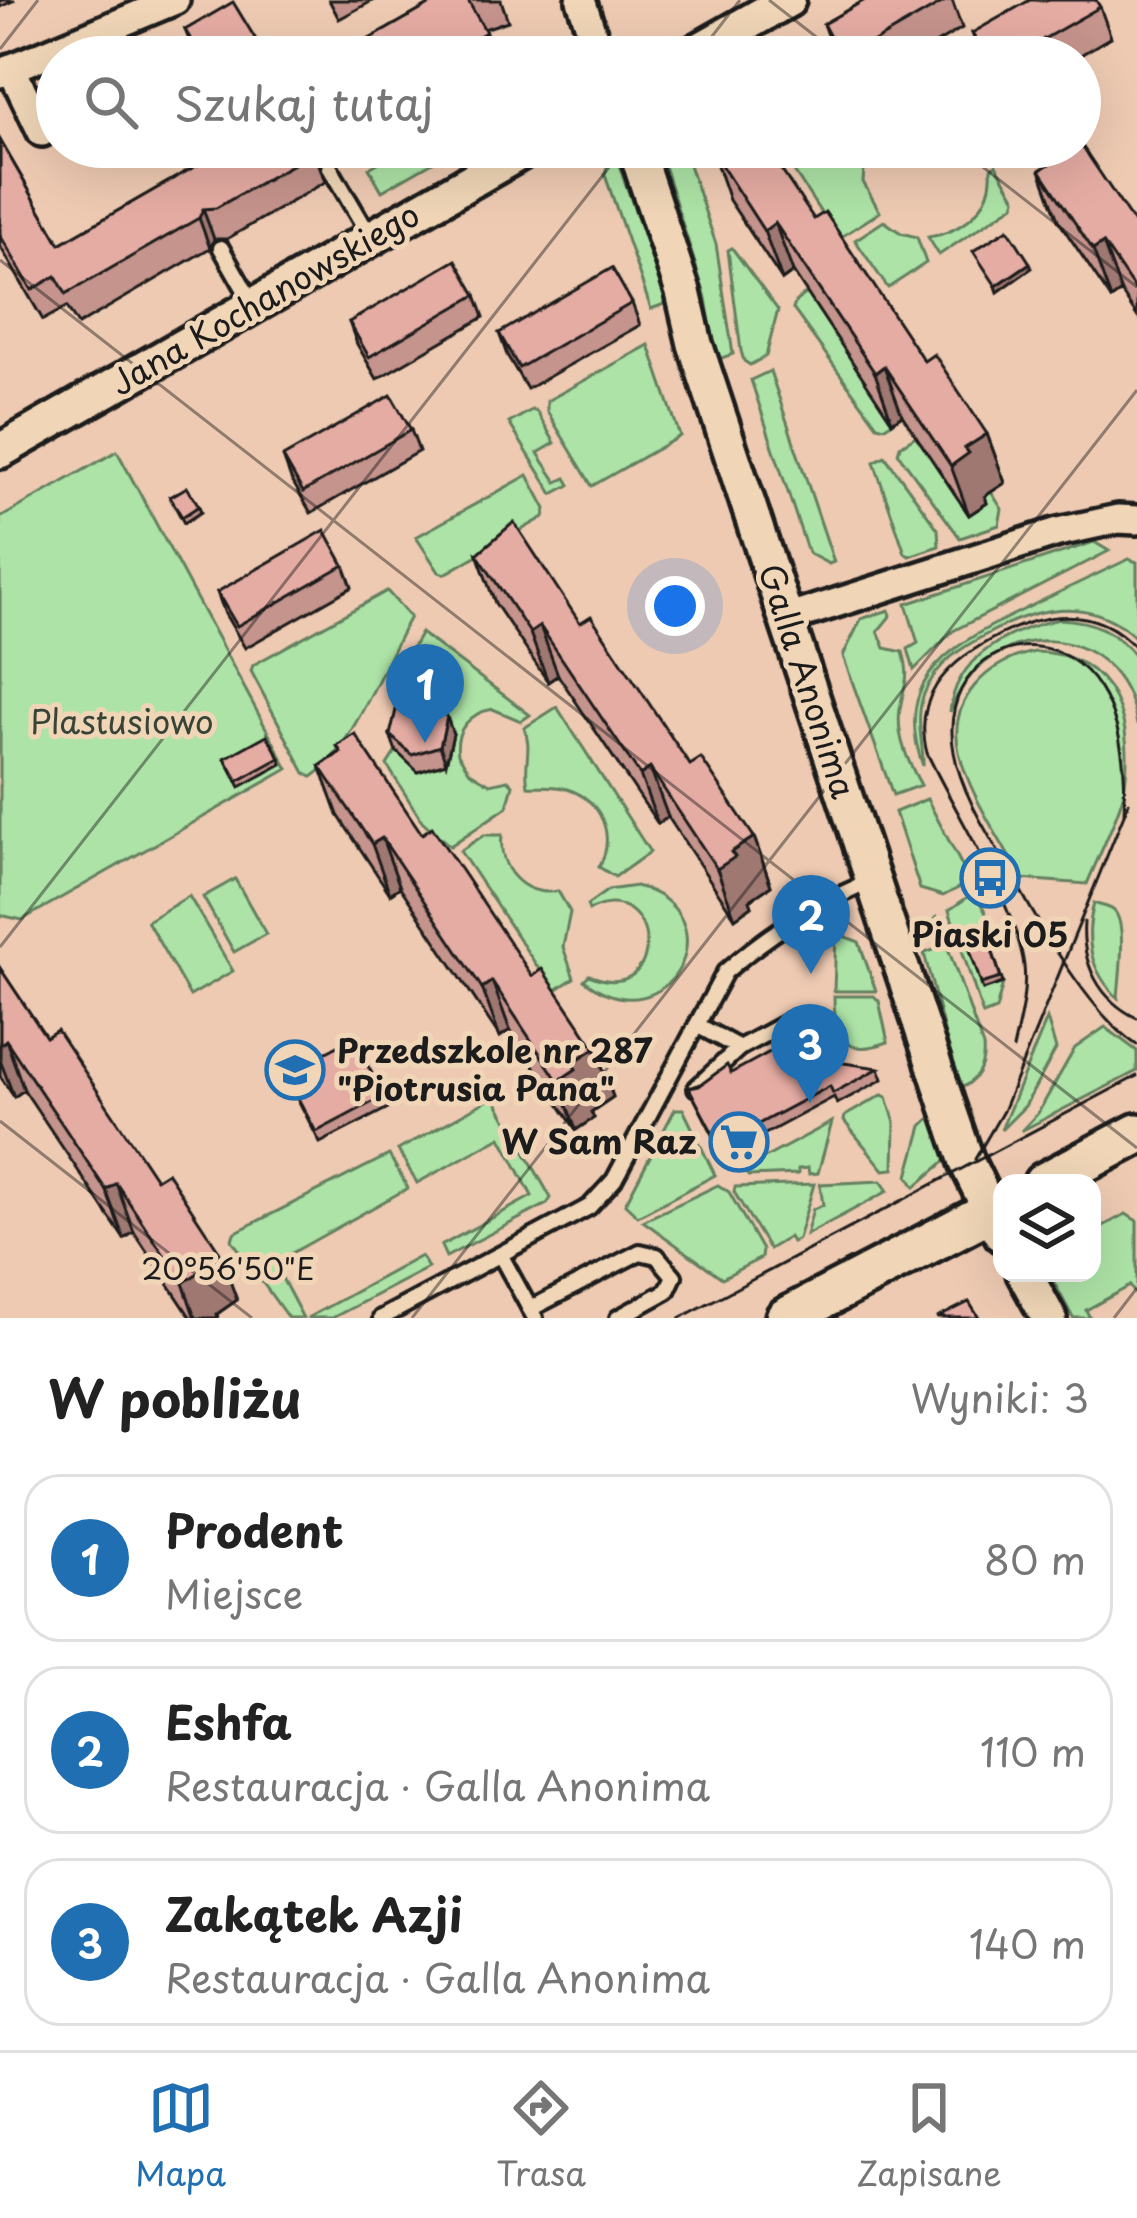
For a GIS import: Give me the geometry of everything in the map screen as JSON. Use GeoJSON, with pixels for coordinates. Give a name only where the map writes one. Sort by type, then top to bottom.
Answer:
{"type":"FeatureCollection","features":[{"type":"Feature","properties":{"kind":"main road"},"geometry":{"type":"LineString","coordinates":[[1061,1174],[1137,1134]]}},
{"type":"Feature","properties":{"kind":"main road"},"geometry":{"type":"LineString","coordinates":[[786,1318],[993,1220]]}},
{"type":"Feature","properties":{"kind":"street"},"geometry":{"type":"LineString","coordinates":[[89,36],[175,0]]}},
{"type":"Feature","properties":{"kind":"street"},"geometry":{"type":"LineString","coordinates":[[581,0],[593,36]]}},
{"type":"Feature","properties":{"kind":"street"},"geometry":{"type":"LineString","coordinates":[[724,36],[788,0]]}},
{"type":"Feature","properties":{"kind":"street"},"geometry":{"type":"LineString","coordinates":[[36,58],[5,71],[36,122]]}},
{"type":"Feature","properties":{"kind":"street","name":"Jana Kochanowskiego"},"geometry":{"type":"LineString","coordinates":[[0,452],[493,168]]}},
{"type":"Feature","properties":{"kind":"street","name":"Galla Anonima"},"geometry":{"type":"LineString","coordinates":[[642,168],[963,1152],[993,1209]]}},
{"type":"Feature","properties":{"kind":"street"},"geometry":{"type":"LineString","coordinates":[[786,619],[1058,532],[1118,519],[1137,520]]}},
{"type":"Feature","properties":{"kind":"street"},"geometry":{"type":"LineString","coordinates":[[1029,1282],[1049,1318]]}},
{"type":"Feature","properties":{"kind":"lane"},"geometry":{"type":"LineString","coordinates":[[330,168],[371,238]]}},
{"type":"Feature","properties":{"kind":"lane"},"geometry":{"type":"LineString","coordinates":[[221,248],[254,306]]}},
{"type":"Feature","properties":{"kind":"lane"},"geometry":{"type":"LineString","coordinates":[[381,1318],[589,1207],[603,1194],[725,972],[750,950],[836,896],[872,881]]}},
{"type":"Feature","properties":{"kind":"lane"},"geometry":{"type":"LineString","coordinates":[[695,1088],[739,1048],[793,1019]]}},
{"type":"Feature","properties":{"kind":"lane"},"geometry":{"type":"LineString","coordinates":[[697,1025],[739,1048]]}},
{"type":"Feature","properties":{"kind":"lane"},"geometry":{"type":"LineString","coordinates":[[501,1256],[532,1313],[640,1252],[657,1256],[674,1276],[668,1291],[619,1318]]}},
{"type":"Feature","properties":{"kind":"green space"},"geometry":{"type":"Polygon","coordinates":[[[369,168],[422,168],[382,191],[369,168]]]}},
{"type":"Feature","properties":{"kind":"green space"},"geometry":{"type":"Polygon","coordinates":[[[607,168],[620,168],[667,303],[651,309],[607,168]]]}},
{"type":"Feature","properties":{"kind":"green space"},"geometry":{"type":"Polygon","coordinates":[[[665,168],[690,168],[716,244],[733,354],[716,360],[706,298],[665,168]]]}},
{"type":"Feature","properties":{"kind":"green space"},"geometry":{"type":"Polygon","coordinates":[[[792,168],[864,168],[863,182],[880,212],[838,239],[792,168]]]}},
{"type":"Feature","properties":{"kind":"green space"},"geometry":{"type":"Polygon","coordinates":[[[991,168],[998,168],[1016,198],[1014,205],[939,255],[928,237],[974,215],[991,182],[991,168]]]}},
{"type":"Feature","properties":{"kind":"green space"},"geometry":{"type":"Polygon","coordinates":[[[884,221],[917,237],[926,263],[888,288],[855,240],[884,221]]]}},
{"type":"Feature","properties":{"kind":"green space"},"geometry":{"type":"Polygon","coordinates":[[[732,248],[778,310],[766,356],[750,365],[741,351],[728,250],[732,248]]]}},
{"type":"Feature","properties":{"kind":"green space"},"geometry":{"type":"Polygon","coordinates":[[[807,293],[893,422],[885,427],[877,425],[793,309],[807,293]]]}},
{"type":"Feature","properties":{"kind":"green space"},"geometry":{"type":"Polygon","coordinates":[[[649,345],[680,436],[592,486],[547,411],[547,401],[649,345]]]}},
{"type":"Feature","properties":{"kind":"green space"},"geometry":{"type":"Polygon","coordinates":[[[770,371],[834,562],[829,564],[808,553],[751,380],[770,371]]]}},
{"type":"Feature","properties":{"kind":"green space"},"geometry":{"type":"Polygon","coordinates":[[[532,410],[555,443],[538,453],[557,482],[566,478],[570,485],[553,494],[509,423],[532,410]]]}},
{"type":"Feature","properties":{"kind":"green space"},"geometry":{"type":"Polygon","coordinates":[[[916,436],[968,514],[986,503],[981,494],[991,492],[1002,509],[999,525],[960,538],[898,453],[900,446],[916,436]]]}},
{"type":"Feature","properties":{"kind":"green space","name":"Plastusiowo"},"geometry":{"type":"Polygon","coordinates":[[[117,451],[288,769],[22,920],[0,915],[0,518],[117,451]]]}},
{"type":"Feature","properties":{"kind":"green space"},"geometry":{"type":"Polygon","coordinates":[[[885,456],[938,529],[939,546],[909,556],[905,553],[874,462],[885,456]]]}},
{"type":"Feature","properties":{"kind":"green space"},"geometry":{"type":"Polygon","coordinates":[[[528,475],[546,509],[544,517],[445,574],[439,572],[416,537],[528,475]]]}},
{"type":"Feature","properties":{"kind":"green space"},"geometry":{"type":"Polygon","coordinates":[[[1094,542],[1109,551],[953,631],[914,670],[908,649],[918,643],[906,604],[1094,542]]]}},
{"type":"Feature","properties":{"kind":"green space"},"geometry":{"type":"Polygon","coordinates":[[[1129,559],[1137,562],[1137,639],[1103,616],[1066,609],[1028,616],[970,644],[943,664],[924,694],[923,766],[915,708],[936,666],[977,634],[1129,559]]]}},
{"type":"Feature","properties":{"kind":"green space"},"geometry":{"type":"Polygon","coordinates":[[[387,591],[410,617],[354,726],[312,777],[305,773],[251,671],[253,665],[387,591]]]}},
{"type":"Feature","properties":{"kind":"green space"},"geometry":{"type":"Polygon","coordinates":[[[889,610],[891,615],[878,631],[885,648],[903,652],[907,675],[900,709],[901,739],[921,785],[893,795],[843,656],[861,619],[889,610]]]}},
{"type":"Feature","properties":{"kind":"green space"},"geometry":{"type":"Polygon","coordinates":[[[1059,619],[1103,629],[1137,659],[1137,725],[1125,689],[1105,663],[1079,647],[1050,641],[1020,644],[991,658],[967,680],[950,712],[962,675],[988,649],[1022,630],[1059,619]]]}},
{"type":"Feature","properties":{"kind":"green space"},"geometry":{"type":"Polygon","coordinates":[[[421,633],[530,715],[521,721],[493,709],[471,719],[461,730],[458,754],[470,772],[490,784],[508,780],[513,785],[507,807],[450,846],[422,821],[387,765],[396,751],[401,667],[411,669],[419,654],[412,648],[421,633]]]}},
{"type":"Feature","properties":{"kind":"green space"},"geometry":{"type":"Polygon","coordinates":[[[1035,652],[1085,665],[1115,698],[1123,720],[1127,770],[1123,796],[1087,884],[1021,879],[978,801],[959,752],[959,716],[975,685],[1002,664],[1035,652]]]}},
{"type":"Feature","properties":{"kind":"green space"},"geometry":{"type":"Polygon","coordinates":[[[557,707],[650,852],[615,877],[599,867],[606,832],[589,801],[562,788],[528,786],[524,728],[557,707]]]}},
{"type":"Feature","properties":{"kind":"green space"},"geometry":{"type":"Polygon","coordinates":[[[927,799],[969,879],[943,896],[920,889],[895,812],[927,799]]]}},
{"type":"Feature","properties":{"kind":"green space"},"geometry":{"type":"Polygon","coordinates":[[[484,835],[502,835],[504,859],[515,878],[534,890],[558,891],[570,912],[563,947],[574,978],[556,990],[460,851],[484,835]]]}},
{"type":"Feature","properties":{"kind":"green space"},"geometry":{"type":"Polygon","coordinates":[[[235,879],[266,934],[234,952],[203,897],[235,879]]]}},
{"type":"Feature","properties":{"kind":"green space"},"geometry":{"type":"Polygon","coordinates":[[[636,886],[666,900],[682,921],[686,945],[680,968],[664,986],[642,997],[615,996],[584,980],[589,975],[615,981],[633,974],[644,960],[642,924],[631,910],[613,904],[589,910],[587,905],[608,890],[636,886]]]}},
{"type":"Feature","properties":{"kind":"green space"},"geometry":{"type":"Polygon","coordinates":[[[975,892],[994,929],[983,989],[1003,983],[996,1010],[983,1015],[949,910],[975,892]]]}},
{"type":"Feature","properties":{"kind":"green space"},"geometry":{"type":"Polygon","coordinates":[[[189,896],[233,971],[190,996],[147,921],[189,896]]]}},
{"type":"Feature","properties":{"kind":"green space"},"geometry":{"type":"Polygon","coordinates":[[[1094,903],[1118,916],[1122,951],[1118,998],[1095,966],[1090,930],[1094,903]]]}},
{"type":"Feature","properties":{"kind":"green space"},"geometry":{"type":"Polygon","coordinates":[[[937,917],[983,1047],[978,1072],[959,1089],[924,953],[940,948],[931,922],[937,917]]]}},
{"type":"Feature","properties":{"kind":"green space"},"geometry":{"type":"Polygon","coordinates":[[[836,933],[859,942],[876,991],[834,991],[836,933]]]}},
{"type":"Feature","properties":{"kind":"green space"},"geometry":{"type":"Polygon","coordinates":[[[834,996],[874,996],[888,1042],[861,1047],[844,1041],[836,1023],[834,996]]]}},
{"type":"Feature","properties":{"kind":"green space"},"geometry":{"type":"Polygon","coordinates":[[[1047,1019],[1056,1049],[1025,1106],[1001,1130],[1047,1019]]]}},
{"type":"Feature","properties":{"kind":"green space"},"geometry":{"type":"Polygon","coordinates":[[[1105,1027],[1137,1051],[1137,1071],[1021,1131],[1038,1113],[1075,1048],[1105,1027]]]}},
{"type":"Feature","properties":{"kind":"green space"},"geometry":{"type":"Polygon","coordinates":[[[882,1095],[887,1097],[895,1123],[894,1169],[884,1170],[844,1121],[882,1095]]]}},
{"type":"Feature","properties":{"kind":"green space"},"geometry":{"type":"Polygon","coordinates":[[[488,1100],[496,1101],[551,1198],[446,1257],[441,1246],[532,1196],[501,1137],[417,1183],[398,1150],[488,1100]]]}},
{"type":"Feature","properties":{"kind":"green space"},"geometry":{"type":"Polygon","coordinates":[[[675,1109],[683,1109],[715,1175],[638,1216],[625,1204],[675,1109]]]}},
{"type":"Feature","properties":{"kind":"green space"},"geometry":{"type":"Polygon","coordinates":[[[936,1112],[951,1156],[915,1187],[908,1176],[922,1126],[936,1112]]]}},
{"type":"Feature","properties":{"kind":"green space"},"geometry":{"type":"Polygon","coordinates":[[[832,1122],[818,1173],[809,1174],[808,1168],[798,1169],[798,1174],[748,1176],[744,1169],[832,1122]]]}},
{"type":"Feature","properties":{"kind":"green space"},"geometry":{"type":"Polygon","coordinates":[[[389,1155],[408,1188],[274,1263],[303,1318],[288,1318],[232,1240],[234,1233],[389,1155]]]}},
{"type":"Feature","properties":{"kind":"green space"},"geometry":{"type":"Polygon","coordinates":[[[881,1181],[888,1191],[806,1235],[813,1209],[823,1205],[820,1184],[881,1181]]]}},
{"type":"Feature","properties":{"kind":"green space"},"geometry":{"type":"Polygon","coordinates":[[[814,1184],[798,1239],[792,1242],[789,1237],[769,1249],[734,1192],[735,1187],[814,1184]]]}},
{"type":"Feature","properties":{"kind":"green space"},"geometry":{"type":"Polygon","coordinates":[[[718,1185],[729,1192],[762,1250],[761,1258],[722,1278],[643,1221],[718,1185]]]}},
{"type":"Feature","properties":{"kind":"green space"},"geometry":{"type":"Polygon","coordinates":[[[1126,1214],[1137,1221],[1137,1297],[1130,1286],[1086,1310],[1090,1318],[1073,1318],[1054,1282],[1101,1282],[1101,1227],[1126,1214]]]}},
{"type":"Feature","properties":{"kind":"green space"},"geometry":{"type":"Polygon","coordinates":[[[421,1256],[428,1268],[332,1318],[307,1318],[421,1256]]]}},
{"type":"Feature","properties":{"kind":"building"},"geometry":{"type":"Polygon","coordinates":[[[438,0],[470,0],[486,32],[479,36],[375,36],[438,0]]]}},
{"type":"Feature","properties":{"kind":"building"},"geometry":{"type":"Polygon","coordinates":[[[865,0],[947,0],[884,36],[830,36],[823,24],[865,0]]]}},
{"type":"Feature","properties":{"kind":"building"},"geometry":{"type":"Polygon","coordinates":[[[1030,0],[1096,0],[1100,7],[1049,36],[972,33],[1030,0]]]}},
{"type":"Feature","properties":{"kind":"building"},"geometry":{"type":"Polygon","coordinates":[[[233,2],[254,36],[189,36],[185,30],[233,2]]]}},
{"type":"Feature","properties":{"kind":"building"},"geometry":{"type":"Polygon","coordinates":[[[0,140],[60,244],[192,168],[286,168],[216,208],[203,209],[199,218],[66,294],[56,276],[32,290],[0,235],[0,140]]]}},
{"type":"Feature","properties":{"kind":"building"},"geometry":{"type":"Polygon","coordinates":[[[723,168],[780,168],[814,219],[825,212],[924,361],[934,354],[987,434],[965,448],[969,453],[951,466],[884,366],[875,373],[775,223],[764,231],[723,168]]]}},
{"type":"Feature","properties":{"kind":"building"},"geometry":{"type":"Polygon","coordinates":[[[1097,168],[1137,228],[1137,293],[1103,243],[1093,250],[1040,170],[1097,168]]]}},
{"type":"Feature","properties":{"kind":"building"},"geometry":{"type":"Polygon","coordinates":[[[1008,229],[1030,263],[996,286],[973,251],[1008,229]]]}},
{"type":"Feature","properties":{"kind":"building"},"geometry":{"type":"Polygon","coordinates":[[[456,260],[476,295],[369,357],[349,322],[456,260]]]}},
{"type":"Feature","properties":{"kind":"building"},"geometry":{"type":"Polygon","coordinates":[[[612,268],[632,303],[519,368],[499,333],[612,268]]]}},
{"type":"Feature","properties":{"kind":"building"},"geometry":{"type":"Polygon","coordinates":[[[391,395],[411,430],[303,492],[283,457],[391,395]]]}},
{"type":"Feature","properties":{"kind":"building"},"geometry":{"type":"Polygon","coordinates":[[[187,487],[199,506],[182,517],[170,497],[187,487]]]}},
{"type":"Feature","properties":{"kind":"building"},"geometry":{"type":"Polygon","coordinates":[[[514,522],[580,623],[591,616],[690,765],[701,758],[754,837],[731,852],[735,857],[717,869],[650,768],[640,775],[540,626],[530,633],[477,554],[514,522]]]}},
{"type":"Feature","properties":{"kind":"building"},"geometry":{"type":"Polygon","coordinates":[[[325,530],[344,565],[237,626],[217,592],[325,530]]]}},
{"type":"Feature","properties":{"kind":"building"},"geometry":{"type":"Polygon","coordinates":[[[425,697],[447,717],[440,746],[412,755],[390,735],[397,706],[425,697]]]}},
{"type":"Feature","properties":{"kind":"building"},"geometry":{"type":"Polygon","coordinates":[[[355,734],[422,834],[432,827],[532,976],[542,969],[595,1048],[572,1063],[576,1069],[558,1081],[492,981],[482,988],[382,838],[372,844],[320,766],[341,752],[337,746],[355,734]]]}},
{"type":"Feature","properties":{"kind":"building"},"geometry":{"type":"Polygon","coordinates":[[[267,735],[280,758],[238,781],[225,758],[267,735]]]}},
{"type":"Feature","properties":{"kind":"building"},"geometry":{"type":"Polygon","coordinates":[[[990,944],[1001,978],[981,984],[970,950],[990,944]]]}},
{"type":"Feature","properties":{"kind":"building"},"geometry":{"type":"Polygon","coordinates":[[[0,968],[46,1037],[57,1030],[156,1179],[167,1172],[219,1251],[197,1265],[201,1271],[183,1283],[116,1183],[106,1190],[6,1040],[0,1045],[0,968]]]}},
{"type":"Feature","properties":{"kind":"building"},"geometry":{"type":"Polygon","coordinates":[[[803,1034],[822,1070],[837,1062],[879,1068],[833,1093],[830,1086],[719,1145],[689,1088],[727,1065],[731,1073],[803,1034]]]}},
{"type":"Feature","properties":{"kind":"building"},"geometry":{"type":"Polygon","coordinates":[[[353,1038],[384,1096],[316,1132],[285,1074],[353,1038]]]}},
{"type":"Feature","properties":{"kind":"building"},"geometry":{"type":"Polygon","coordinates":[[[969,1302],[979,1318],[937,1318],[969,1302]]]}},
{"type":"Feature","properties":{"kind":"tram line"},"geometry":{"type":"LineString","coordinates":[[1013,1049],[1024,987],[1019,942],[997,888],[927,753],[924,733],[929,700],[959,660],[1009,630],[1047,618],[1085,618],[1103,624],[1137,649]]}},
{"type":"Feature","properties":{"kind":"tram line"},"geometry":{"type":"LineString","coordinates":[[1124,813],[1119,739],[1099,688],[1069,658],[1034,647],[1000,653],[972,674],[955,707],[954,752],[972,803],[1070,971],[1103,1014],[1137,1045]]}},
{"type":"Feature","properties":{"kind":"tram line"},"geometry":{"type":"LineString","coordinates":[[975,1159],[1003,1111],[1129,802]]}},
{"type":"Feature","properties":{"kind":"tram line"},"geometry":{"type":"LineString","coordinates":[[1084,922],[1086,952],[1095,979],[1112,1001],[1137,1018]]}},
{"type":"Feature","properties":{"kind":"tram line"},"geometry":{"type":"LineString","coordinates":[[680,1318],[1137,1076]]}},
{"type":"Feature","properties":{"kind":"place","name":"Prodent"},"geometry":{"type":"Point","coordinates":[425,743]}},
{"type":"Feature","properties":{"kind":"place","name":"Piaski 05"},"geometry":{"type":"Point","coordinates":[990,878]}},
{"type":"Feature","properties":{"kind":"place","name":"Eshfa"},"geometry":{"type":"Point","coordinates":[811,974]}},
{"type":"Feature","properties":{"kind":"place","name":"Przedszkole nr 287 \"Piotrusia Pana\""},"geometry":{"type":"Point","coordinates":[295,1070]}},
{"type":"Feature","properties":{"kind":"place","name":"Zakątek Azji"},"geometry":{"type":"Point","coordinates":[810,1103]}},
{"type":"Feature","properties":{"kind":"place","name":"W Sam Raz"},"geometry":{"type":"Point","coordinates":[739,1142]}}]}
